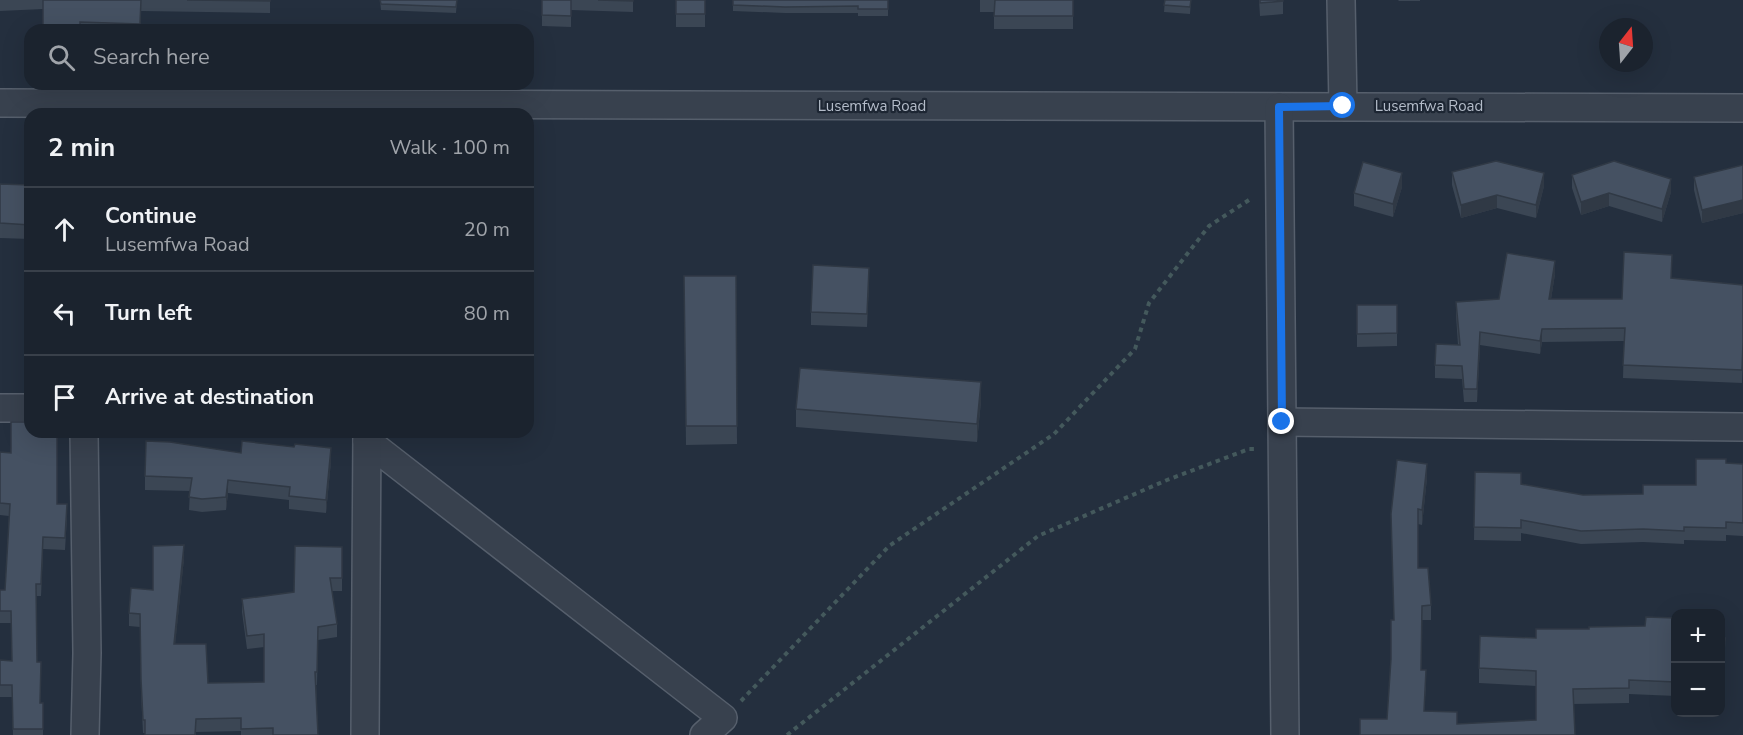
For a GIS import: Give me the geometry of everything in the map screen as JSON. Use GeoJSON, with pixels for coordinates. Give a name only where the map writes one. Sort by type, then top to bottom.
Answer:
{"type":"FeatureCollection","features":[{"type":"Feature","properties":{"kind":"street"},"geometry":{"type":"LineString","coordinates":[[1341,0],[1343,106]]}},
{"type":"Feature","properties":{"kind":"street","name":"Lusemfwa Road"},"geometry":{"type":"LineString","coordinates":[[0,103],[309,108]]}},
{"type":"Feature","properties":{"kind":"street","name":"Lusemfwa Road"},"geometry":{"type":"LineString","coordinates":[[534,109],[1343,106],[1743,108]]}},
{"type":"Feature","properties":{"kind":"street"},"geometry":{"type":"LineString","coordinates":[[1279,107],[1285,735]]}},
{"type":"Feature","properties":{"kind":"street"},"geometry":{"type":"LineString","coordinates":[[0,408],[24,408]]}},
{"type":"Feature","properties":{"kind":"street"},"geometry":{"type":"LineString","coordinates":[[1282,434],[1743,427]]}},
{"type":"Feature","properties":{"kind":"street"},"geometry":{"type":"LineString","coordinates":[[84,438],[87,653],[85,735]]}},
{"type":"Feature","properties":{"kind":"street"},"geometry":{"type":"LineString","coordinates":[[365,735],[367,438]]}},
{"type":"Feature","properties":{"kind":"street"},"geometry":{"type":"LineString","coordinates":[[368,438],[714,726]]}},
{"type":"Feature","properties":{"kind":"path"},"geometry":{"type":"LineString","coordinates":[[714,726],[744,699],[889,546],[1054,434],[1135,349],[1149,303],[1209,226],[1279,181]]}},
{"type":"Feature","properties":{"kind":"path"},"geometry":{"type":"LineString","coordinates":[[787,735],[1038,536],[1167,480],[1282,434]]}},
{"type":"Feature","properties":{"kind":"building"},"geometry":{"type":"Polygon","coordinates":[[[43,0],[141,0],[140,24],[80,22],[80,24],[43,24],[43,0]]]}},
{"type":"Feature","properties":{"kind":"building"},"geometry":{"type":"Polygon","coordinates":[[[187,0],[270,0],[270,1],[187,0]]]}},
{"type":"Feature","properties":{"kind":"building"},"geometry":{"type":"Polygon","coordinates":[[[380,0],[457,0],[456,7],[381,4],[380,0]]]}},
{"type":"Feature","properties":{"kind":"building"},"geometry":{"type":"Polygon","coordinates":[[[542,0],[571,0],[571,16],[542,15],[542,0]]]}},
{"type":"Feature","properties":{"kind":"building"},"geometry":{"type":"Polygon","coordinates":[[[676,0],[705,0],[705,14],[676,14],[676,0]]]}},
{"type":"Feature","properties":{"kind":"building"},"geometry":{"type":"Polygon","coordinates":[[[733,0],[888,0],[888,9],[858,9],[858,6],[733,5],[733,0]]]}},
{"type":"Feature","properties":{"kind":"building"},"geometry":{"type":"Polygon","coordinates":[[[995,0],[1073,0],[1073,16],[994,16],[995,0]]]}},
{"type":"Feature","properties":{"kind":"building"},"geometry":{"type":"Polygon","coordinates":[[[1165,0],[1191,0],[1190,7],[1164,5],[1165,0]]]}},
{"type":"Feature","properties":{"kind":"building"},"geometry":{"type":"Polygon","coordinates":[[[1260,0],[1283,0],[1283,1],[1260,3],[1260,0]]]}},
{"type":"Feature","properties":{"kind":"building"},"geometry":{"type":"Polygon","coordinates":[[[1496,161],[1544,173],[1536,205],[1497,195],[1461,205],[1452,172],[1496,161]]]}},
{"type":"Feature","properties":{"kind":"building"},"geometry":{"type":"Polygon","coordinates":[[[1614,161],[1671,179],[1662,209],[1609,193],[1581,202],[1572,175],[1614,161]]]}},
{"type":"Feature","properties":{"kind":"building"},"geometry":{"type":"Polygon","coordinates":[[[1363,162],[1402,173],[1393,204],[1354,193],[1363,162]]]}},
{"type":"Feature","properties":{"kind":"building"},"geometry":{"type":"Polygon","coordinates":[[[1743,165],[1743,200],[1702,210],[1694,177],[1743,165]]]}},
{"type":"Feature","properties":{"kind":"building"},"geometry":{"type":"Polygon","coordinates":[[[0,184],[24,185],[24,225],[0,223],[0,184]]]}},
{"type":"Feature","properties":{"kind":"building"},"geometry":{"type":"Polygon","coordinates":[[[1624,252],[1672,255],[1671,278],[1743,285],[1742,370],[1623,365],[1625,328],[1542,329],[1540,341],[1480,332],[1477,389],[1464,389],[1462,366],[1435,365],[1436,344],[1460,345],[1456,302],[1499,299],[1507,253],[1555,261],[1549,299],[1622,299],[1624,252]]]}},
{"type":"Feature","properties":{"kind":"building"},"geometry":{"type":"Polygon","coordinates":[[[813,265],[869,268],[867,314],[811,312],[813,265]]]}},
{"type":"Feature","properties":{"kind":"building"},"geometry":{"type":"Polygon","coordinates":[[[684,276],[736,276],[737,426],[686,426],[684,276]]]}},
{"type":"Feature","properties":{"kind":"building"},"geometry":{"type":"Polygon","coordinates":[[[1357,305],[1397,305],[1397,333],[1357,334],[1357,305]]]}},
{"type":"Feature","properties":{"kind":"building"},"geometry":{"type":"Polygon","coordinates":[[[800,368],[981,382],[977,424],[796,409],[800,368]]]}},
{"type":"Feature","properties":{"kind":"building"},"geometry":{"type":"Polygon","coordinates":[[[11,422],[24,422],[24,438],[57,438],[57,504],[67,504],[65,538],[43,537],[41,584],[36,584],[37,662],[41,662],[40,703],[43,703],[43,729],[13,729],[12,685],[0,685],[0,660],[12,661],[11,611],[0,611],[0,590],[5,590],[10,504],[0,503],[0,452],[11,453],[11,422]]]}},
{"type":"Feature","properties":{"kind":"building"},"geometry":{"type":"Polygon","coordinates":[[[146,441],[170,442],[241,453],[242,441],[294,447],[295,444],[331,448],[326,500],[289,496],[290,487],[228,480],[226,497],[202,499],[189,497],[192,478],[145,476],[146,441]]]}},
{"type":"Feature","properties":{"kind":"building"},"geometry":{"type":"Polygon","coordinates":[[[1696,459],[1726,459],[1726,463],[1743,464],[1743,523],[1726,522],[1726,528],[1684,527],[1684,531],[1643,529],[1581,531],[1521,520],[1521,528],[1474,527],[1475,472],[1521,473],[1521,484],[1583,495],[1643,494],[1643,485],[1696,485],[1696,459]]]}},
{"type":"Feature","properties":{"kind":"building"},"geometry":{"type":"Polygon","coordinates":[[[1397,460],[1427,464],[1422,510],[1418,509],[1418,568],[1428,568],[1431,605],[1422,606],[1421,670],[1426,670],[1424,711],[1457,712],[1457,724],[1536,720],[1536,671],[1479,668],[1480,636],[1536,638],[1536,629],[1645,626],[1646,617],[1671,618],[1671,682],[1629,680],[1629,688],[1573,689],[1575,735],[1360,735],[1360,719],[1387,719],[1391,620],[1394,620],[1391,514],[1397,460]]]}},
{"type":"Feature","properties":{"kind":"building"},"geometry":{"type":"Polygon","coordinates":[[[184,545],[174,644],[206,644],[208,683],[264,682],[264,634],[247,636],[242,599],[294,592],[295,546],[342,547],[342,578],[330,578],[337,624],[318,627],[317,672],[315,672],[318,735],[273,735],[273,728],[241,729],[241,718],[196,719],[195,735],[145,735],[140,614],[129,613],[131,588],[153,590],[153,546],[184,545]]]}},
{"type":"Feature","properties":{"kind":"route"},"geometry":{"type":"LineString","coordinates":[[1282,422],[1279,107],[1343,106]]}}]}
